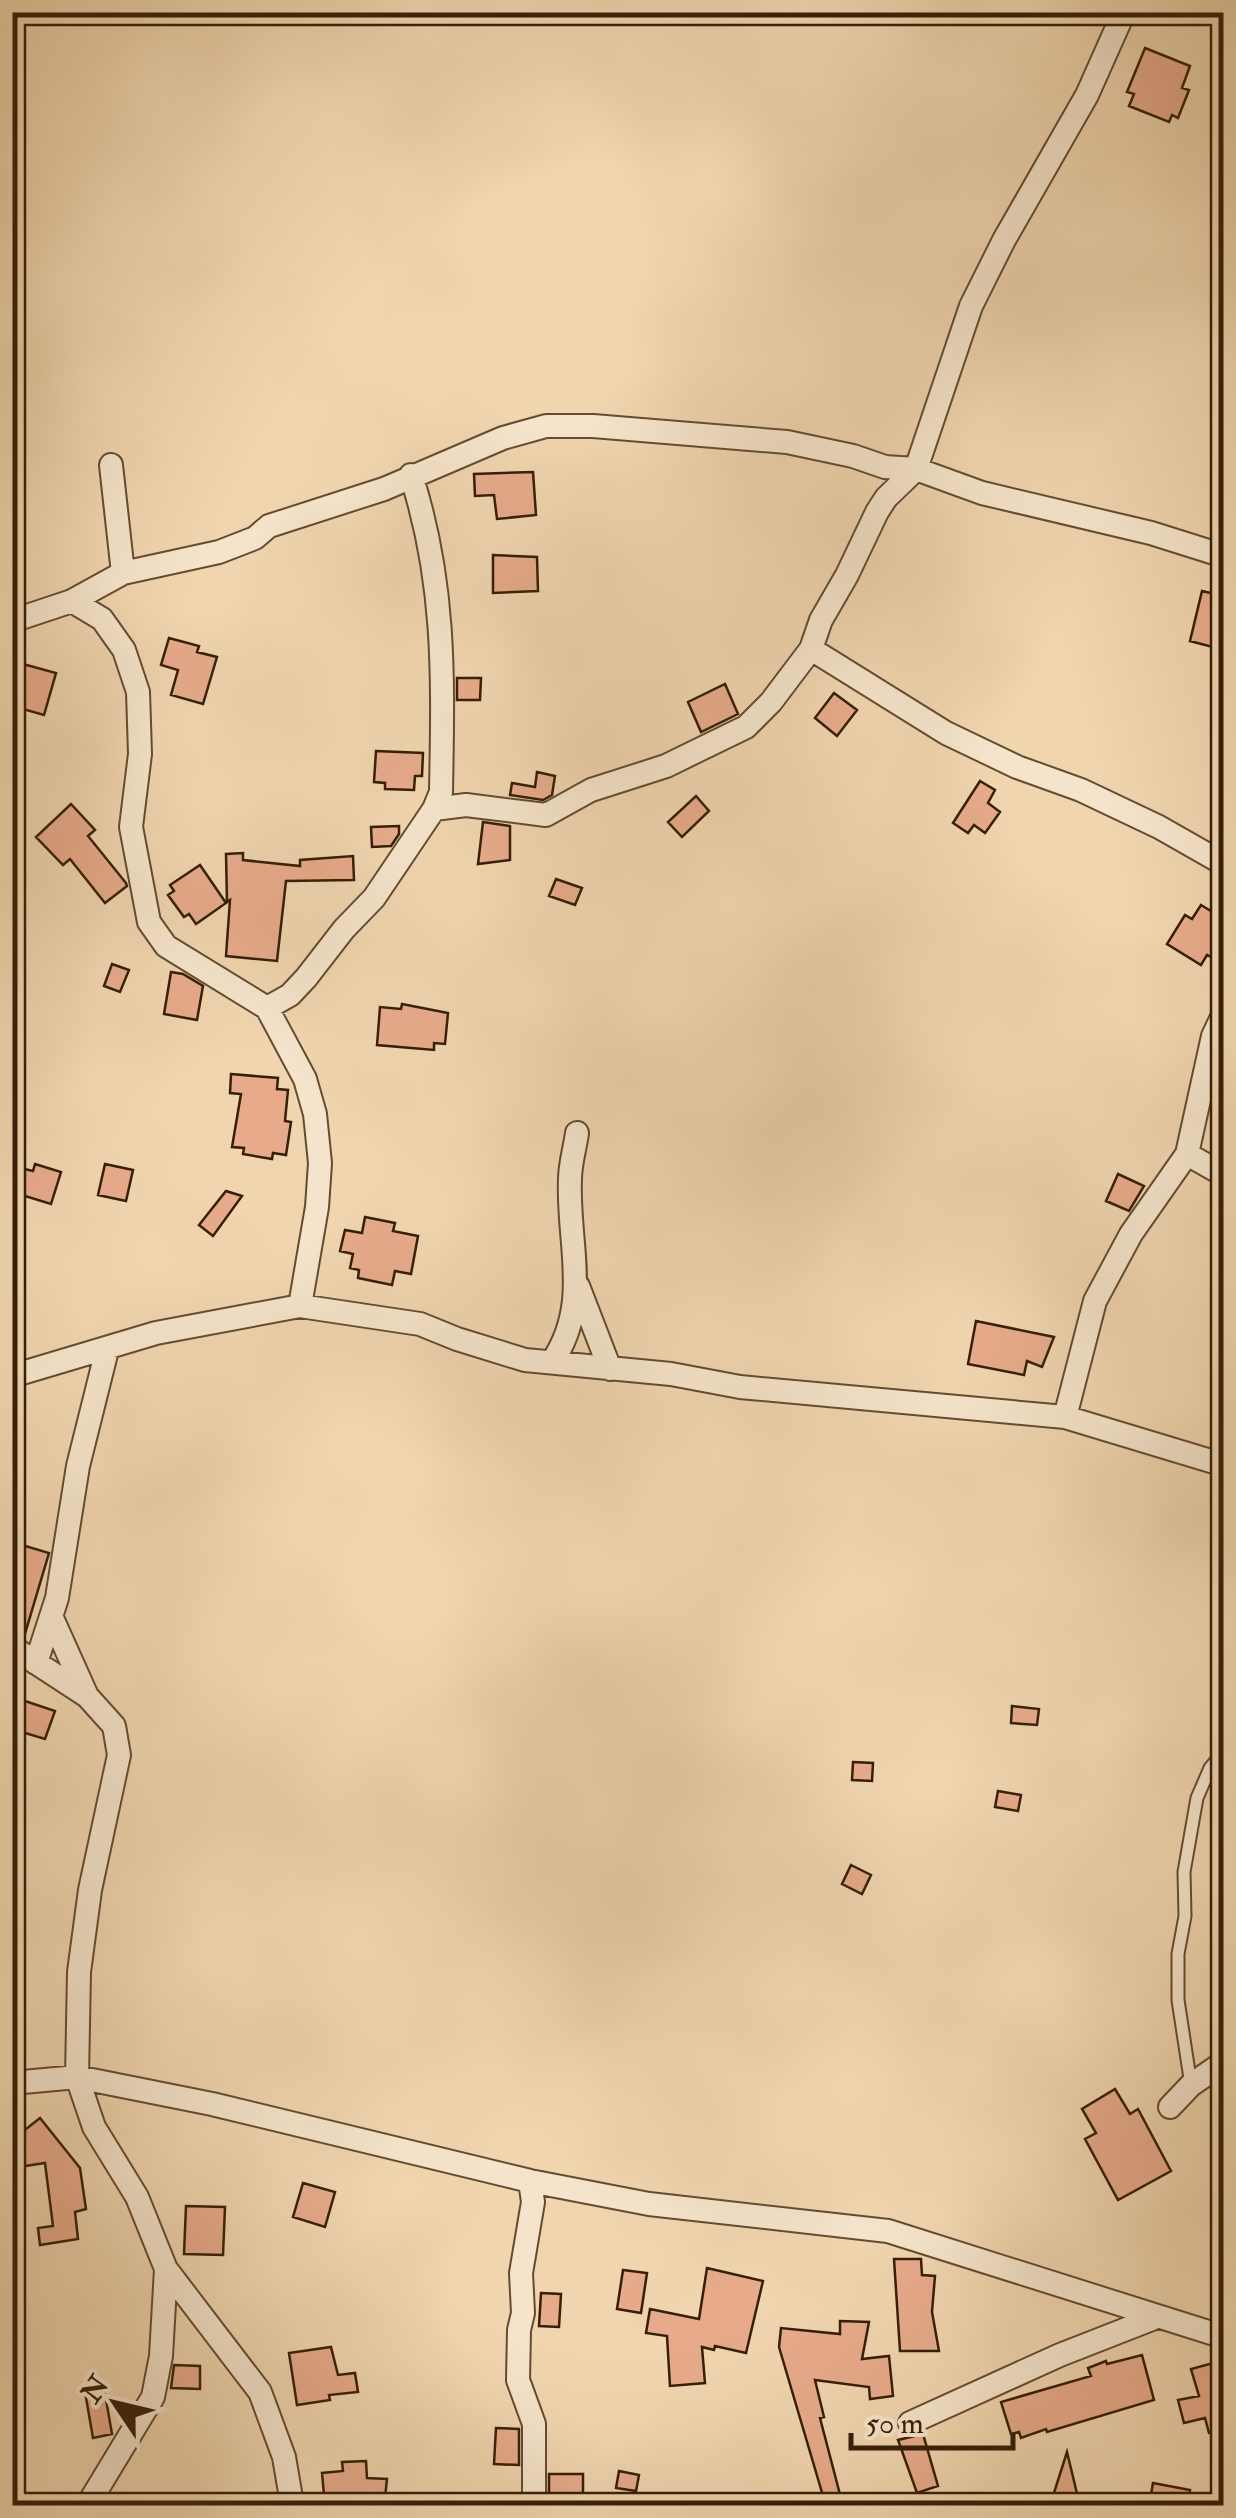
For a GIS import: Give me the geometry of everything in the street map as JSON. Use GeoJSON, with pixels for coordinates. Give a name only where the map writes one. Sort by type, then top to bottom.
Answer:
{"type":"FeatureCollection","features":[{"type":"Feature","properties":{"kind":"street"},"geometry":{"type":"LineString","coordinates":[[434,809],[466,805],[546,814],[590,790],[666,766],[746,727],[771,702],[812,649],[821,620],[848,575],[877,512],[916,469],[971,306],[1004,240],[1074,121],[1124,12]]}},
{"type":"Feature","properties":{"kind":"street"},"geometry":{"type":"LineString","coordinates":[[12,621],[82,596],[123,573],[219,552],[255,538],[268,526],[384,489],[504,438],[546,426],[713,434],[787,442],[885,466],[916,469],[982,493],[1151,532],[1224,556]]}},
{"type":"Feature","properties":{"kind":"street"},"geometry":{"type":"LineString","coordinates":[[112,464],[123,573]]}},
{"type":"Feature","properties":{"kind":"street"},"geometry":{"type":"LineString","coordinates":[[267,1008],[290,995],[374,898],[434,809],[440,792],[444,668],[428,526],[411,475]]}},
{"type":"Feature","properties":{"kind":"street"},"geometry":{"type":"LineString","coordinates":[[82,596],[124,650],[138,692],[140,754],[130,827],[149,922],[166,946],[267,1008],[305,1079],[315,1114],[320,1163],[317,1207],[300,1306]]}},
{"type":"Feature","properties":{"kind":"street"},"geometry":{"type":"LineString","coordinates":[[812,649],[946,733],[1160,827],[1224,864]]}},
{"type":"Feature","properties":{"kind":"street"},"geometry":{"type":"LineString","coordinates":[[1065,1416],[1095,1301],[1132,1234],[1187,1154],[1213,1036],[1224,1014]]}},
{"type":"Feature","properties":{"kind":"street"},"geometry":{"type":"LineString","coordinates":[[578,1133],[570,1179],[578,1286],[610,1369]]}},
{"type":"Feature","properties":{"kind":"street"},"geometry":{"type":"LineString","coordinates":[[1187,1154],[1224,1174]]}},
{"type":"Feature","properties":{"kind":"street"},"geometry":{"type":"LineString","coordinates":[[552,1362],[562,1348],[578,1286]]}},
{"type":"Feature","properties":{"kind":"street"},"geometry":{"type":"LineString","coordinates":[[12,1376],[156,1333],[300,1306],[420,1324],[526,1360],[671,1374],[740,1386],[1065,1416],[1224,1465]]}},
{"type":"Feature","properties":{"kind":"street"},"geometry":{"type":"LineString","coordinates":[[36,1663],[52,1618],[78,1466],[106,1350]]}},
{"type":"Feature","properties":{"kind":"street"},"geometry":{"type":"LineString","coordinates":[[52,1618],[87,1696]]}},
{"type":"Feature","properties":{"kind":"street"},"geometry":{"type":"LineString","coordinates":[[12,1647],[87,1696],[114,1726],[119,1755],[90,1890],[81,1956],[77,2077],[94,2126],[137,2197],[166,2269],[260,2392],[284,2456],[295,2506]]}},
{"type":"Feature","properties":{"kind":"street"},"geometry":{"type":"LineString","coordinates":[[1170,2106],[1191,2084],[1224,2062]]}},
{"type":"Feature","properties":{"kind":"street"},"geometry":{"type":"LineString","coordinates":[[12,2082],[77,2077],[212,2104],[530,2181],[649,2204],[888,2231],[1224,2337]]}},
{"type":"Feature","properties":{"kind":"street"},"geometry":{"type":"LineString","coordinates":[[530,2181],[532,2202],[521,2273],[518,2380],[534,2424],[534,2506]]}},
{"type":"Feature","properties":{"kind":"street"},"geometry":{"type":"LineString","coordinates":[[88,2506],[154,2397],[161,2356],[166,2269]]}},
{"type":"Feature","properties":{"kind":"street"},"geometry":{"type":"LineString","coordinates":[[910,2423],[1153,2315]]}},
{"type":"Feature","properties":{"kind":"lane"},"geometry":{"type":"LineString","coordinates":[[1191,2084],[1178,2000],[1178,1954],[1185,1916],[1184,1872],[1197,1798],[1210,1768],[1224,1751]]}},
{"type":"Feature","properties":{"kind":"building"},"geometry":{"type":"Polygon","coordinates":[[[1145,48],[1190,66],[1182,88],[1189,90],[1178,118],[1172,115],[1169,122],[1129,106],[1134,94],[1127,92],[1145,48]]]}},
{"type":"Feature","properties":{"kind":"building"},"geometry":{"type":"Polygon","coordinates":[[[533,472],[536,515],[497,519],[494,495],[475,496],[474,474],[533,472]]]}},
{"type":"Feature","properties":{"kind":"building"},"geometry":{"type":"Polygon","coordinates":[[[493,555],[537,557],[538,591],[493,593],[493,555]]]}},
{"type":"Feature","properties":{"kind":"building"},"geometry":{"type":"Polygon","coordinates":[[[1202,591],[1224,596],[1224,650],[1190,641],[1202,591]]]}},
{"type":"Feature","properties":{"kind":"building"},"geometry":{"type":"Polygon","coordinates":[[[169,638],[199,646],[197,652],[217,657],[203,704],[171,695],[178,670],[161,665],[169,638]]]}},
{"type":"Feature","properties":{"kind":"building"},"geometry":{"type":"Polygon","coordinates":[[[23,664],[56,673],[44,715],[12,706],[23,664]]]}},
{"type":"Feature","properties":{"kind":"building"},"geometry":{"type":"Polygon","coordinates":[[[457,678],[481,678],[480,700],[457,700],[457,678]]]}},
{"type":"Feature","properties":{"kind":"building"},"geometry":{"type":"Polygon","coordinates":[[[725,684],[738,714],[701,732],[688,702],[725,684]]]}},
{"type":"Feature","properties":{"kind":"building"},"geometry":{"type":"Polygon","coordinates":[[[834,693],[857,710],[837,736],[815,718],[834,693]]]}},
{"type":"Feature","properties":{"kind":"building"},"geometry":{"type":"Polygon","coordinates":[[[376,751],[423,753],[422,776],[415,776],[414,790],[385,789],[385,783],[374,782],[376,751]]]}},
{"type":"Feature","properties":{"kind":"building"},"geometry":{"type":"Polygon","coordinates":[[[537,772],[555,776],[552,795],[543,800],[510,795],[512,783],[535,787],[537,772]]]}},
{"type":"Feature","properties":{"kind":"building"},"geometry":{"type":"Polygon","coordinates":[[[980,781],[995,790],[988,803],[1000,812],[985,833],[974,825],[968,833],[953,823],[980,781]]]}},
{"type":"Feature","properties":{"kind":"building"},"geometry":{"type":"Polygon","coordinates":[[[696,796],[709,811],[682,837],[668,822],[696,796]]]}},
{"type":"Feature","properties":{"kind":"building"},"geometry":{"type":"Polygon","coordinates":[[[71,804],[95,830],[88,836],[126,883],[105,903],[70,859],[63,865],[36,837],[71,804]]]}},
{"type":"Feature","properties":{"kind":"building"},"geometry":{"type":"Polygon","coordinates":[[[483,822],[510,826],[510,860],[478,864],[483,822]]]}},
{"type":"Feature","properties":{"kind":"building"},"geometry":{"type":"Polygon","coordinates":[[[399,826],[391,846],[372,847],[371,827],[399,826]]]}},
{"type":"Feature","properties":{"kind":"building"},"geometry":{"type":"Polygon","coordinates":[[[243,853],[243,860],[300,866],[300,860],[353,856],[354,880],[286,881],[277,961],[226,956],[230,900],[227,902],[226,854],[243,853]]]}},
{"type":"Feature","properties":{"kind":"building"},"geometry":{"type":"Polygon","coordinates":[[[200,865],[226,903],[196,924],[189,914],[184,917],[168,895],[174,891],[170,885],[200,865]]]}},
{"type":"Feature","properties":{"kind":"building"},"geometry":{"type":"Polygon","coordinates":[[[556,879],[582,888],[575,905],[549,896],[556,879]]]}},
{"type":"Feature","properties":{"kind":"building"},"geometry":{"type":"Polygon","coordinates":[[[1201,905],[1224,919],[1224,964],[1207,955],[1201,965],[1167,944],[1185,915],[1192,919],[1201,905]]]}},
{"type":"Feature","properties":{"kind":"building"},"geometry":{"type":"Polygon","coordinates":[[[112,964],[129,970],[120,992],[104,986],[112,964]]]}},
{"type":"Feature","properties":{"kind":"building"},"geometry":{"type":"Polygon","coordinates":[[[171,972],[203,986],[197,1020],[164,1014],[171,972]]]}},
{"type":"Feature","properties":{"kind":"building"},"geometry":{"type":"Polygon","coordinates":[[[402,1004],[448,1013],[445,1044],[434,1043],[434,1050],[377,1045],[380,1007],[401,1009],[402,1004]]]}},
{"type":"Feature","properties":{"kind":"building"},"geometry":{"type":"Polygon","coordinates":[[[231,1074],[278,1078],[277,1089],[288,1090],[285,1121],[291,1122],[286,1155],[273,1153],[272,1159],[243,1154],[244,1148],[232,1147],[241,1094],[230,1093],[231,1074]]]}},
{"type":"Feature","properties":{"kind":"building"},"geometry":{"type":"Polygon","coordinates":[[[35,1164],[61,1172],[51,1204],[12,1192],[12,1166],[33,1171],[35,1164]]]}},
{"type":"Feature","properties":{"kind":"building"},"geometry":{"type":"Polygon","coordinates":[[[105,1164],[133,1170],[126,1201],[98,1195],[105,1164]]]}},
{"type":"Feature","properties":{"kind":"building"},"geometry":{"type":"Polygon","coordinates":[[[1118,1174],[1144,1186],[1129,1211],[1106,1201],[1118,1174]]]}},
{"type":"Feature","properties":{"kind":"building"},"geometry":{"type":"Polygon","coordinates":[[[226,1191],[242,1196],[213,1236],[199,1225],[226,1191]]]}},
{"type":"Feature","properties":{"kind":"building"},"geometry":{"type":"Polygon","coordinates":[[[365,1217],[395,1223],[393,1231],[418,1236],[411,1274],[395,1271],[392,1285],[358,1278],[359,1270],[350,1268],[353,1254],[340,1251],[345,1230],[362,1233],[365,1217]]]}},
{"type":"Feature","properties":{"kind":"building"},"geometry":{"type":"Polygon","coordinates":[[[976,1321],[1054,1337],[1042,1367],[1027,1361],[1024,1375],[968,1364],[976,1321]]]}},
{"type":"Feature","properties":{"kind":"building"},"geometry":{"type":"Polygon","coordinates":[[[12,1542],[49,1553],[24,1637],[12,1632],[12,1542]]]}},
{"type":"Feature","properties":{"kind":"building"},"geometry":{"type":"Polygon","coordinates":[[[16,1698],[55,1711],[45,1739],[12,1729],[16,1698]]]}},
{"type":"Feature","properties":{"kind":"building"},"geometry":{"type":"Polygon","coordinates":[[[1012,1706],[1039,1709],[1037,1725],[1011,1723],[1012,1706]]]}},
{"type":"Feature","properties":{"kind":"building"},"geometry":{"type":"Polygon","coordinates":[[[853,1762],[873,1763],[872,1781],[852,1780],[853,1762]]]}},
{"type":"Feature","properties":{"kind":"building"},"geometry":{"type":"Polygon","coordinates":[[[998,1791],[1021,1795],[1018,1811],[995,1807],[998,1791]]]}},
{"type":"Feature","properties":{"kind":"building"},"geometry":{"type":"Polygon","coordinates":[[[851,1865],[871,1875],[862,1894],[842,1884],[851,1865]]]}},
{"type":"Feature","properties":{"kind":"building"},"geometry":{"type":"Polygon","coordinates":[[[1115,2089],[1130,2114],[1138,2109],[1171,2171],[1118,2200],[1085,2139],[1096,2133],[1082,2109],[1115,2089]]]}},
{"type":"Feature","properties":{"kind":"building"},"geometry":{"type":"Polygon","coordinates":[[[40,2118],[80,2168],[86,2209],[75,2212],[78,2239],[40,2245],[38,2228],[53,2226],[45,2163],[12,2168],[12,2140],[40,2118]]]}},
{"type":"Feature","properties":{"kind":"building"},"geometry":{"type":"Polygon","coordinates":[[[303,2183],[335,2192],[325,2227],[293,2217],[303,2183]]]}},
{"type":"Feature","properties":{"kind":"building"},"geometry":{"type":"Polygon","coordinates":[[[186,2206],[225,2207],[223,2255],[184,2254],[186,2206]]]}},
{"type":"Feature","properties":{"kind":"building"},"geometry":{"type":"Polygon","coordinates":[[[894,2259],[921,2259],[922,2275],[935,2276],[932,2312],[939,2351],[900,2351],[894,2259]]]}},
{"type":"Feature","properties":{"kind":"building"},"geometry":{"type":"Polygon","coordinates":[[[707,2268],[763,2281],[746,2353],[702,2347],[705,2383],[670,2386],[667,2336],[646,2333],[650,2309],[699,2319],[707,2268]]]}},
{"type":"Feature","properties":{"kind":"building"},"geometry":{"type":"Polygon","coordinates":[[[623,2270],[647,2273],[641,2313],[617,2309],[623,2270]]]}},
{"type":"Feature","properties":{"kind":"building"},"geometry":{"type":"Polygon","coordinates":[[[541,2293],[561,2294],[559,2327],[539,2326],[541,2293]]]}},
{"type":"Feature","properties":{"kind":"building"},"geometry":{"type":"Polygon","coordinates":[[[840,2321],[869,2322],[862,2359],[889,2356],[893,2396],[870,2399],[869,2387],[815,2380],[824,2417],[820,2418],[843,2506],[826,2506],[779,2347],[781,2328],[840,2334],[840,2321]]]}},
{"type":"Feature","properties":{"kind":"building"},"geometry":{"type":"Polygon","coordinates":[[[331,2347],[338,2375],[355,2373],[358,2392],[329,2395],[330,2400],[297,2405],[289,2353],[331,2347]]]}},
{"type":"Feature","properties":{"kind":"building"},"geometry":{"type":"Polygon","coordinates":[[[1142,2355],[1154,2400],[1047,2432],[1046,2429],[1021,2438],[1019,2432],[1011,2434],[1001,2402],[1091,2376],[1088,2368],[1106,2361],[1107,2364],[1142,2355]]]}},
{"type":"Feature","properties":{"kind":"building"},"geometry":{"type":"Polygon","coordinates":[[[1213,2363],[1224,2400],[1224,2429],[1209,2433],[1205,2418],[1184,2423],[1178,2400],[1199,2396],[1191,2369],[1213,2363]]]}},
{"type":"Feature","properties":{"kind":"building"},"geometry":{"type":"Polygon","coordinates":[[[174,2365],[200,2366],[200,2389],[171,2388],[174,2365]]]}},
{"type":"Feature","properties":{"kind":"building"},"geometry":{"type":"Polygon","coordinates":[[[103,2382],[112,2434],[93,2438],[84,2386],[103,2382]]]}},
{"type":"Feature","properties":{"kind":"building"},"geometry":{"type":"Polygon","coordinates":[[[496,2428],[519,2429],[519,2465],[494,2464],[496,2428]]]}},
{"type":"Feature","properties":{"kind":"building"},"geometry":{"type":"Polygon","coordinates":[[[923,2434],[938,2486],[917,2493],[898,2440],[923,2434]]]}},
{"type":"Feature","properties":{"kind":"building"},"geometry":{"type":"Polygon","coordinates":[[[1067,2452],[1080,2506],[1052,2499],[1067,2452]]]}},
{"type":"Feature","properties":{"kind":"building"},"geometry":{"type":"Polygon","coordinates":[[[366,2461],[367,2478],[387,2479],[385,2498],[343,2494],[344,2506],[325,2506],[322,2473],[343,2471],[342,2462],[366,2461]]]}},
{"type":"Feature","properties":{"kind":"building"},"geometry":{"type":"Polygon","coordinates":[[[619,2471],[639,2475],[636,2491],[616,2488],[619,2471]]]}},
{"type":"Feature","properties":{"kind":"building"},"geometry":{"type":"Polygon","coordinates":[[[549,2474],[583,2474],[583,2501],[549,2501],[549,2474]]]}},
{"type":"Feature","properties":{"kind":"building"},"geometry":{"type":"Polygon","coordinates":[[[1153,2483],[1190,2490],[1187,2506],[1149,2506],[1153,2483]]]}}]}
